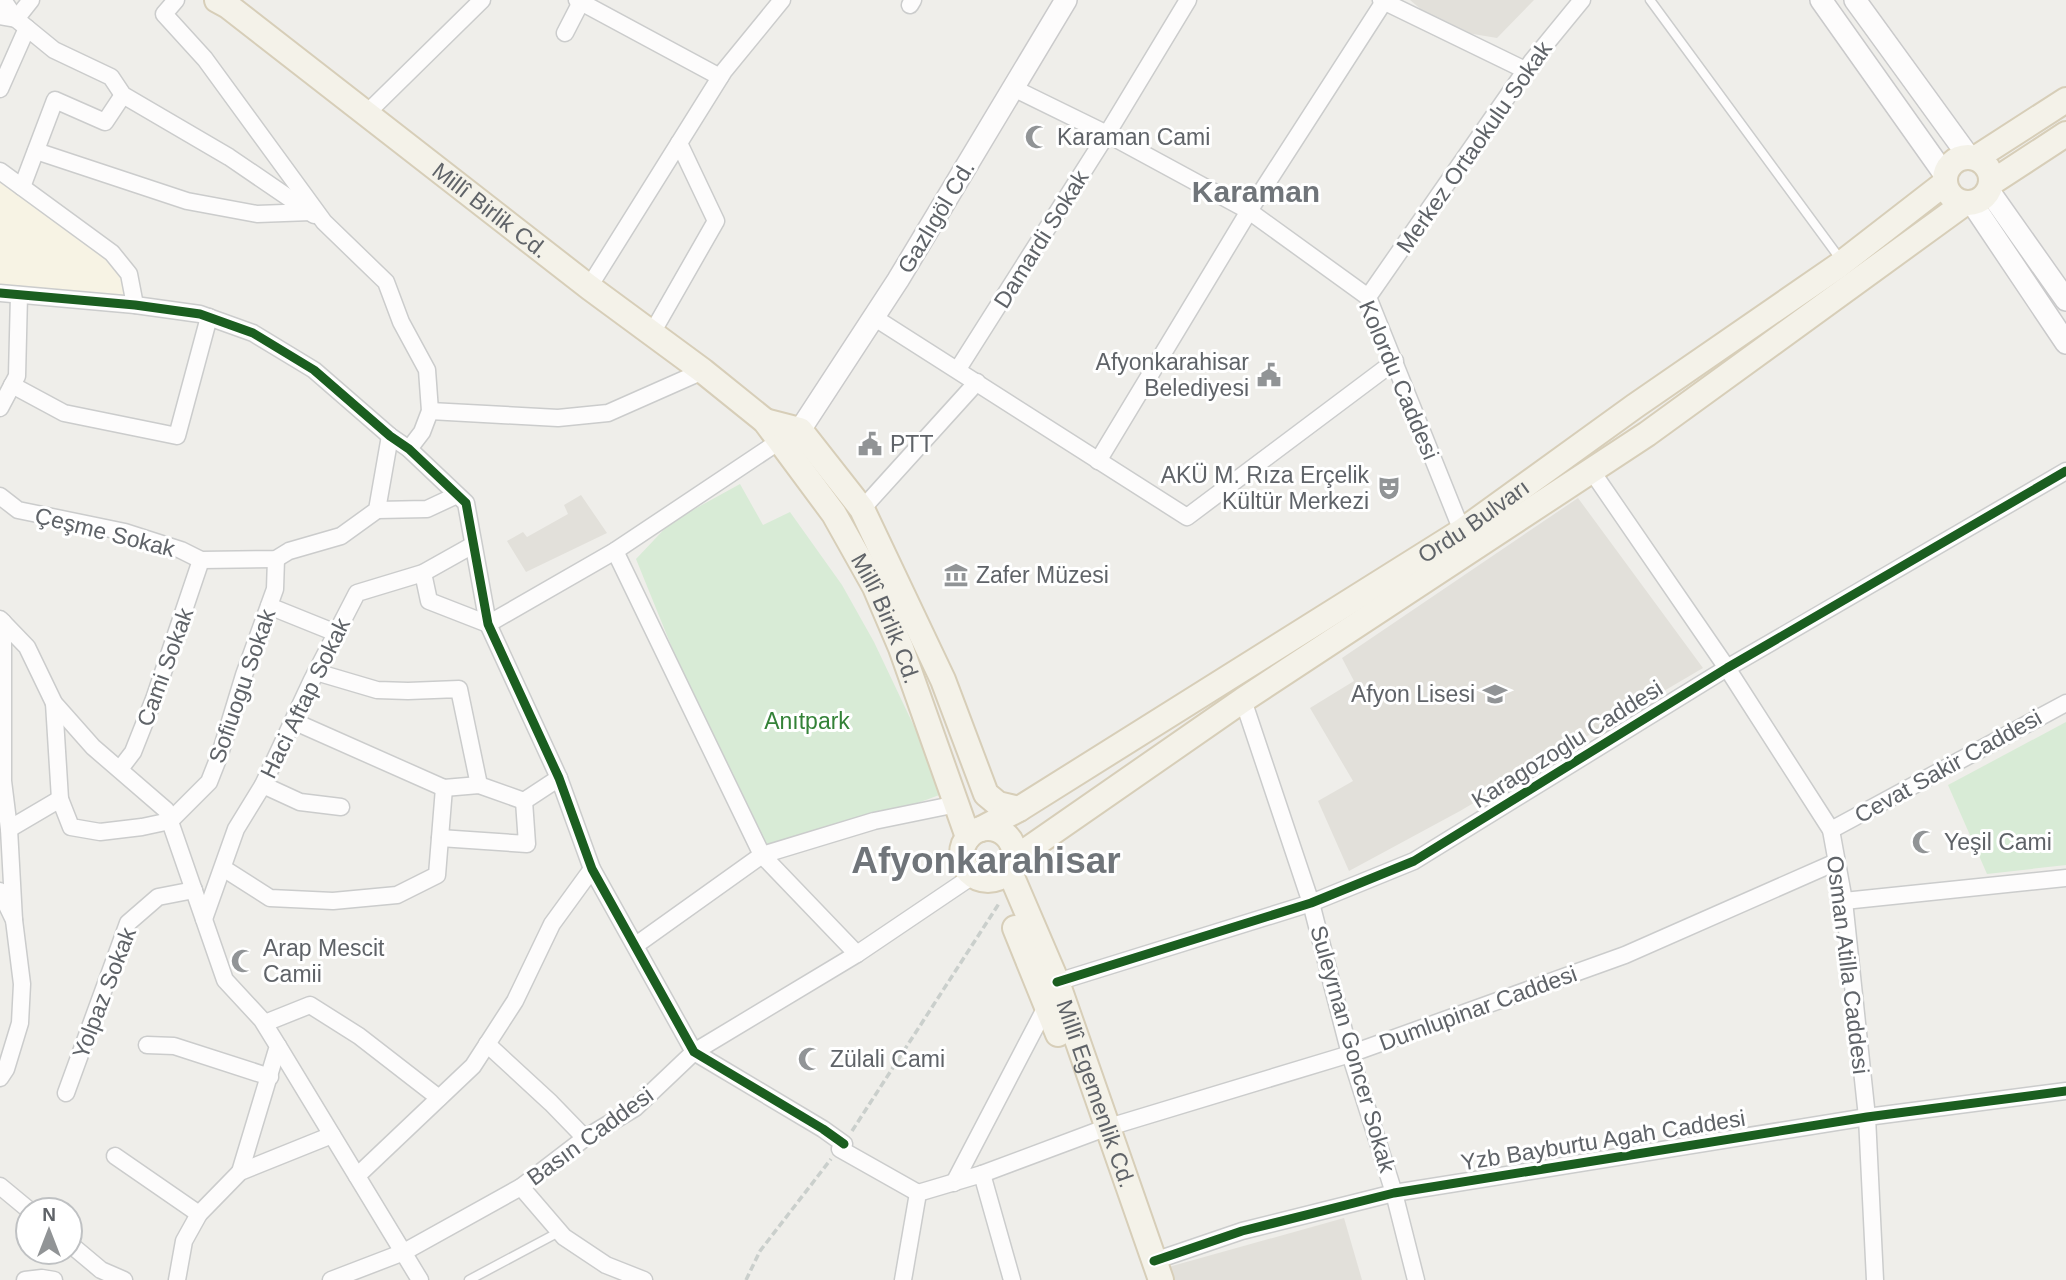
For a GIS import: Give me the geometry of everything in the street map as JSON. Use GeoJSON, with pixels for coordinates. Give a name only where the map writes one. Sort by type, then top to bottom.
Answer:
{"type":"FeatureCollection","features":[{"type":"Feature","properties":{"kind":"main road","name":"Millî Birlik Cd."},"geometry":{"type":"LineString","coordinates":[[217,0],[589,288],[703,371],[765,421],[791,435],[862,509],[943,680],[986,793],[998,804],[1019,809]]}},
{"type":"Feature","properties":{"kind":"main road","name":"Ordu Bulvarı"},"geometry":{"type":"LineString","coordinates":[[975,833],[1019,809],[1462,531],[1635,406],[1843,262],[1945,179],[1954,162],[1973,158],[2066,100]]}},
{"type":"Feature","properties":{"kind":"main road","name":"Ordu Bulvarı"},"geometry":{"type":"LineString","coordinates":[[999,876],[1243,700],[1658,426],[2066,134]]}},
{"type":"Feature","properties":{"kind":"main road"},"geometry":{"type":"LineString","coordinates":[[1945,179],[1952,197],[1979,195],[1989,169],[1973,158]]}},
{"type":"Feature","properties":{"kind":"main road","name":"Millî Birlik Cd."},"geometry":{"type":"LineString","coordinates":[[791,435],[875,587],[901,648],[957,804],[975,833]]}},
{"type":"Feature","properties":{"kind":"main road"},"geometry":{"type":"LineString","coordinates":[[990,828],[1006,835],[1011,842],[999,876],[968,869],[962,853],[975,833],[990,828]]}},
{"type":"Feature","properties":{"kind":"main road","name":"Millî Egemenlik Cd."},"geometry":{"type":"LineString","coordinates":[[999,876],[1056,982],[1103,1129],[1155,1274]]}},
{"type":"Feature","properties":{"kind":"main road","name":"Millî Egemenlik Cd."},"geometry":{"type":"LineString","coordinates":[[999,876],[1047,1005],[1103,1129]]}},
{"type":"Feature","properties":{"kind":"street"},"geometry":{"type":"LineString","coordinates":[[3,0],[14,21],[54,50],[111,77],[123,95],[229,157],[317,217],[386,282],[401,322],[427,370],[430,411],[422,432],[409,449]]}},
{"type":"Feature","properties":{"kind":"street"},"geometry":{"type":"LineString","coordinates":[[0,89],[14,21],[31,0]]}},
{"type":"Feature","properties":{"kind":"street"},"geometry":{"type":"LineString","coordinates":[[176,0],[164,14],[205,60],[317,217]]}},
{"type":"Feature","properties":{"kind":"street"},"geometry":{"type":"LineString","coordinates":[[366,114],[482,0]]}},
{"type":"Feature","properties":{"kind":"street"},"geometry":{"type":"LineString","coordinates":[[589,288],[720,77],[782,0]]}},
{"type":"Feature","properties":{"kind":"street","name":"Gazlıgöl Cd."},"geometry":{"type":"LineString","coordinates":[[791,435],[875,318],[1066,0]]}},
{"type":"Feature","properties":{"kind":"street","name":"Damardi Sokak"},"geometry":{"type":"LineString","coordinates":[[958,369],[1107,134],[1188,0]]}},
{"type":"Feature","properties":{"kind":"street","name":"Merkez Ortaokulu Sokak"},"geometry":{"type":"LineString","coordinates":[[1368,297],[1525,70],[1581,0]]}},
{"type":"Feature","properties":{"kind":"street"},"geometry":{"type":"LineString","coordinates":[[1821,0],[1945,179]]}},
{"type":"Feature","properties":{"kind":"street"},"geometry":{"type":"LineString","coordinates":[[1855,0],[1973,158]]}},
{"type":"Feature","properties":{"kind":"street"},"geometry":{"type":"LineString","coordinates":[[565,33],[579,1],[720,77]]}},
{"type":"Feature","properties":{"kind":"street"},"geometry":{"type":"LineString","coordinates":[[1098,461],[1250,211],[1384,1],[1525,70]]}},
{"type":"Feature","properties":{"kind":"street","name":"Kolordu Caddesi"},"geometry":{"type":"LineString","coordinates":[[1013,88],[1107,134],[1250,211],[1368,297],[1462,531]]}},
{"type":"Feature","properties":{"kind":"street"},"geometry":{"type":"LineString","coordinates":[[22,187],[55,100],[105,122],[123,95]]}},
{"type":"Feature","properties":{"kind":"street"},"geometry":{"type":"LineString","coordinates":[[652,333],[716,221],[679,143]]}},
{"type":"Feature","properties":{"kind":"street"},"geometry":{"type":"LineString","coordinates":[[36,151],[187,201],[257,214],[317,217]]}},
{"type":"Feature","properties":{"kind":"street"},"geometry":{"type":"LineString","coordinates":[[0,171],[112,253],[129,274],[135,305]]}},
{"type":"Feature","properties":{"kind":"street"},"geometry":{"type":"LineString","coordinates":[[1979,195],[2066,300]]}},
{"type":"Feature","properties":{"kind":"street"},"geometry":{"type":"LineString","coordinates":[[1979,195],[2066,344]]}},
{"type":"Feature","properties":{"kind":"street"},"geometry":{"type":"LineString","coordinates":[[0,293],[135,305],[200,314],[253,333],[314,370],[390,436],[409,449],[466,503],[488,624],[559,778],[592,869],[695,1052],[823,1129],[842,1146],[918,1194],[902,1280]]}},
{"type":"Feature","properties":{"kind":"street"},"geometry":{"type":"LineString","coordinates":[[0,408],[17,376],[19,295]]}},
{"type":"Feature","properties":{"kind":"street"},"geometry":{"type":"LineString","coordinates":[[12,385],[64,413],[177,436],[209,317]]}},
{"type":"Feature","properties":{"kind":"street"},"geometry":{"type":"LineString","coordinates":[[875,318],[1187,517],[1395,361]]}},
{"type":"Feature","properties":{"kind":"street"},"geometry":{"type":"LineString","coordinates":[[430,411],[558,418],[608,412],[703,371]]}},
{"type":"Feature","properties":{"kind":"street"},"geometry":{"type":"LineString","coordinates":[[862,509],[977,382]]}},
{"type":"Feature","properties":{"kind":"street"},"geometry":{"type":"LineString","coordinates":[[488,624],[615,551],[791,435]]}},
{"type":"Feature","properties":{"kind":"street"},"geometry":{"type":"LineString","coordinates":[[390,436],[377,510],[428,509],[457,495]]}},
{"type":"Feature","properties":{"kind":"street","name":"Osman Atilla Caddesi"},"geometry":{"type":"LineString","coordinates":[[1591,470],[1727,668],[1831,830],[1844,901],[1867,1117],[1875,1280]]}},
{"type":"Feature","properties":{"kind":"street","name":"Karagozoglu Caddesi"},"geometry":{"type":"LineString","coordinates":[[1056,982],[1311,902],[1414,860],[1727,668],[2066,471]]}},
{"type":"Feature","properties":{"kind":"street","name":"Çeşme Sokak"},"geometry":{"type":"LineString","coordinates":[[0,496],[18,510],[125,533],[181,550],[201,560],[276,559],[289,551],[341,536],[377,510]]}},
{"type":"Feature","properties":{"kind":"street","name":"Haci Aftap Sokak"},"geometry":{"type":"LineString","coordinates":[[204,919],[236,830],[263,785],[357,593],[423,573],[473,545]]}},
{"type":"Feature","properties":{"kind":"street"},"geometry":{"type":"LineString","coordinates":[[615,551],[762,855],[857,954]]}},
{"type":"Feature","properties":{"kind":"street","name":"Sofiuogu Sokak"},"geometry":{"type":"LineString","coordinates":[[170,821],[209,782],[275,589],[276,559]]}},
{"type":"Feature","properties":{"kind":"street","name":"Cami Sokak"},"geometry":{"type":"LineString","coordinates":[[120,769],[134,752],[201,560]]}},
{"type":"Feature","properties":{"kind":"street"},"geometry":{"type":"LineString","coordinates":[[423,573],[429,601],[488,624]]}},
{"type":"Feature","properties":{"kind":"street"},"geometry":{"type":"LineString","coordinates":[[269,606],[336,633]]}},
{"type":"Feature","properties":{"kind":"street"},"geometry":{"type":"LineString","coordinates":[[2,620],[27,647],[54,703],[93,747],[166,810],[225,980],[265,1023],[404,1252],[416,1277]]}},
{"type":"Feature","properties":{"kind":"street"},"geometry":{"type":"LineString","coordinates":[[0,1078],[6,1069],[20,1023],[22,984],[3,781],[2,620]]}},
{"type":"Feature","properties":{"kind":"street"},"geometry":{"type":"LineString","coordinates":[[316,673],[377,690],[458,689],[479,785]]}},
{"type":"Feature","properties":{"kind":"street","name":"Suleyrnan Goncer Sokak"},"geometry":{"type":"LineString","coordinates":[[1243,700],[1311,902],[1350,1054],[1394,1193],[1416,1280]]}},
{"type":"Feature","properties":{"kind":"street","name":"Cevat Sakir Caddesi"},"geometry":{"type":"LineString","coordinates":[[1831,830],[2066,702]]}},
{"type":"Feature","properties":{"kind":"street"},"geometry":{"type":"LineString","coordinates":[[54,703],[60,799],[71,827],[100,832],[170,821]]}},
{"type":"Feature","properties":{"kind":"street"},"geometry":{"type":"LineString","coordinates":[[293,721],[444,788],[479,785],[524,801]]}},
{"type":"Feature","properties":{"kind":"street"},"geometry":{"type":"LineString","coordinates":[[524,801],[559,778]]}},
{"type":"Feature","properties":{"kind":"street"},"geometry":{"type":"LineString","coordinates":[[263,785],[300,802],[341,807]]}},
{"type":"Feature","properties":{"kind":"street"},"geometry":{"type":"LineString","coordinates":[[223,868],[270,898],[333,901],[397,895],[437,876],[444,788]]}},
{"type":"Feature","properties":{"kind":"street"},"geometry":{"type":"LineString","coordinates":[[9,829],[60,799]]}},
{"type":"Feature","properties":{"kind":"street"},"geometry":{"type":"LineString","coordinates":[[440,838],[527,844],[524,801]]}},
{"type":"Feature","properties":{"kind":"street"},"geometry":{"type":"LineString","coordinates":[[636,945],[762,855],[874,821],[957,804]]}},
{"type":"Feature","properties":{"kind":"street","name":"Dumlupinar Caddesi"},"geometry":{"type":"LineString","coordinates":[[918,1194],[982,1174],[1103,1129],[1350,1054],[1625,955],[1836,862]]}},
{"type":"Feature","properties":{"kind":"street"},"geometry":{"type":"LineString","coordinates":[[358,1176],[473,1066],[515,1001],[552,924],[592,869]]}},
{"type":"Feature","properties":{"kind":"street","name":"Basın Caddesi"},"geometry":{"type":"LineString","coordinates":[[331,1280],[404,1252],[432,1234],[521,1187],[585,1138],[635,1108],[695,1052],[857,954],[999,876]]}},
{"type":"Feature","properties":{"kind":"street"},"geometry":{"type":"LineString","coordinates":[[1844,901],[2066,878]]}},
{"type":"Feature","properties":{"kind":"street","name":"Yolpaz Sokak"},"geometry":{"type":"LineString","coordinates":[[66,1093],[128,923],[158,897],[194,890]]}},
{"type":"Feature","properties":{"kind":"street"},"geometry":{"type":"LineString","coordinates":[[0,891],[14,920]]}},
{"type":"Feature","properties":{"kind":"street"},"geometry":{"type":"LineString","coordinates":[[265,1023],[310,1005],[359,1036],[439,1098]]}},
{"type":"Feature","properties":{"kind":"street"},"geometry":{"type":"LineString","coordinates":[[954,1183],[1047,1005]]}},
{"type":"Feature","properties":{"kind":"street"},"geometry":{"type":"LineString","coordinates":[[487,1044],[585,1138]]}},
{"type":"Feature","properties":{"kind":"street"},"geometry":{"type":"LineString","coordinates":[[147,1045],[174,1046],[270,1077]]}},
{"type":"Feature","properties":{"kind":"street"},"geometry":{"type":"LineString","coordinates":[[240,1172],[278,1046]]}},
{"type":"Feature","properties":{"kind":"street","name":"Yzb Bayburtu Agah Caddesi"},"geometry":{"type":"LineString","coordinates":[[1155,1274],[1242,1231],[1394,1193],[1867,1117],[2066,1091]]}},
{"type":"Feature","properties":{"kind":"street"},"geometry":{"type":"LineString","coordinates":[[177,1280],[184,1241],[199,1214],[240,1172],[332,1135]]}},
{"type":"Feature","properties":{"kind":"street"},"geometry":{"type":"LineString","coordinates":[[115,1156],[199,1214]]}},
{"type":"Feature","properties":{"kind":"street"},"geometry":{"type":"LineString","coordinates":[[982,1174],[1012,1280]]}},
{"type":"Feature","properties":{"kind":"street"},"geometry":{"type":"LineString","coordinates":[[0,1186],[14,1198]]}},
{"type":"Feature","properties":{"kind":"street"},"geometry":{"type":"LineString","coordinates":[[521,1187],[560,1231],[607,1265],[644,1280]]}},
{"type":"Feature","properties":{"kind":"street"},"geometry":{"type":"LineString","coordinates":[[84,1261],[96,1275],[124,1280]]}},
{"type":"Feature","properties":{"kind":"street"},"geometry":{"type":"LineString","coordinates":[[25,1280],[54,1280]]}},
{"type":"Feature","properties":{"kind":"lane"},"geometry":{"type":"LineString","coordinates":[[1650,0],[1843,262]]}},
{"type":"Feature","properties":{"kind":"lane"},"geometry":{"type":"LineString","coordinates":[[469,1280],[560,1231]]}},
{"type":"Feature","properties":{"kind":"path"},"geometry":{"type":"LineString","coordinates":[[746,1280],[760,1251],[842,1146],[999,876]]}},
{"type":"Feature","properties":{"kind":"shaded area"},"geometry":{"type":"Polygon","coordinates":[[[1410,0],[1534,0],[1497,38],[1455,31],[1430,17],[1410,0]]]}},
{"type":"Feature","properties":{"kind":"shaded area"},"geometry":{"type":"Polygon","coordinates":[[[0,171],[112,253],[135,305],[0,289],[0,171]]]}},
{"type":"Feature","properties":{"kind":"shaded area"},"geometry":{"type":"Polygon","coordinates":[[[581,495],[607,533],[526,572],[507,541],[523,532],[527,537],[568,514],[564,505],[581,495]]]}},
{"type":"Feature","properties":{"kind":"shaded area","name":"Afyon Lisesi"},"geometry":{"type":"Polygon","coordinates":[[[1578,498],[1703,668],[1460,811],[1349,871],[1318,801],[1353,781],[1310,708],[1354,681],[1342,658],[1578,498]]]}},
{"type":"Feature","properties":{"kind":"shaded area"},"geometry":{"type":"Polygon","coordinates":[[[1344,1218],[1362,1280],[1169,1280],[1165,1268],[1344,1218]]]}},
{"type":"Feature","properties":{"kind":"green space","name":"Anıtpark"},"geometry":{"type":"Polygon","coordinates":[[[740,484],[763,525],[790,512],[842,585],[874,642],[941,783],[942,794],[765,847],[692,697],[636,559],[671,522],[740,484]]]}},
{"type":"Feature","properties":{"kind":"green space"},"geometry":{"type":"Polygon","coordinates":[[[2066,722],[2066,865],[1987,874],[1948,785],[2066,722]]]}},
{"type":"Feature","properties":{"kind":"cycle path"},"geometry":{"type":"LineString","coordinates":[[0,293],[135,305],[200,314],[253,333],[314,370],[390,436],[409,449],[466,503],[488,624],[559,778],[592,869],[694,1052],[844,1144]]}},
{"type":"Feature","properties":{"kind":"cycle path"},"geometry":{"type":"LineString","coordinates":[[1057,982],[1311,903],[1414,861],[1727,668],[2066,471]]}},
{"type":"Feature","properties":{"kind":"cycle path"},"geometry":{"type":"LineString","coordinates":[[1154,1261],[1242,1231],[1394,1193],[1867,1117],[2066,1091]]}},
{"type":"Feature","properties":{"kind":"place","name":"Karaman Cami"},"geometry":{"type":"Point","coordinates":[1037,137]}},
{"type":"Feature","properties":{"kind":"place","name":"Afyonkarahisar Belediyesi"},"geometry":{"type":"Point","coordinates":[1269,375]}},
{"type":"Feature","properties":{"kind":"place","name":"PTT"},"geometry":{"type":"Point","coordinates":[870,444]}},
{"type":"Feature","properties":{"kind":"place","name":"AKÜ M. Rıza Erçelik Kültür Merkezi"},"geometry":{"type":"Point","coordinates":[1389,488]}},
{"type":"Feature","properties":{"kind":"place","name":"Zafer Müzesi"},"geometry":{"type":"Point","coordinates":[956,575]}},
{"type":"Feature","properties":{"kind":"place","name":"Afyon Lisesi"},"geometry":{"type":"Point","coordinates":[1495,694]}},
{"type":"Feature","properties":{"kind":"place","name":"Yeşil Cami"},"geometry":{"type":"Point","coordinates":[1924,842]}},
{"type":"Feature","properties":{"kind":"place","name":"Arap Mescit Camii"},"geometry":{"type":"Point","coordinates":[243,961]}},
{"type":"Feature","properties":{"kind":"place","name":"Zülali Cami"},"geometry":{"type":"Point","coordinates":[810,1059]}},
{"type":"Feature","properties":{"kind":"district","name":"Karaman"},"geometry":{"type":"Point","coordinates":[1256,192]}},
{"type":"Feature","properties":{"kind":"district","name":"Afyonkarahisar"},"geometry":{"type":"Point","coordinates":[986,860]}}]}
